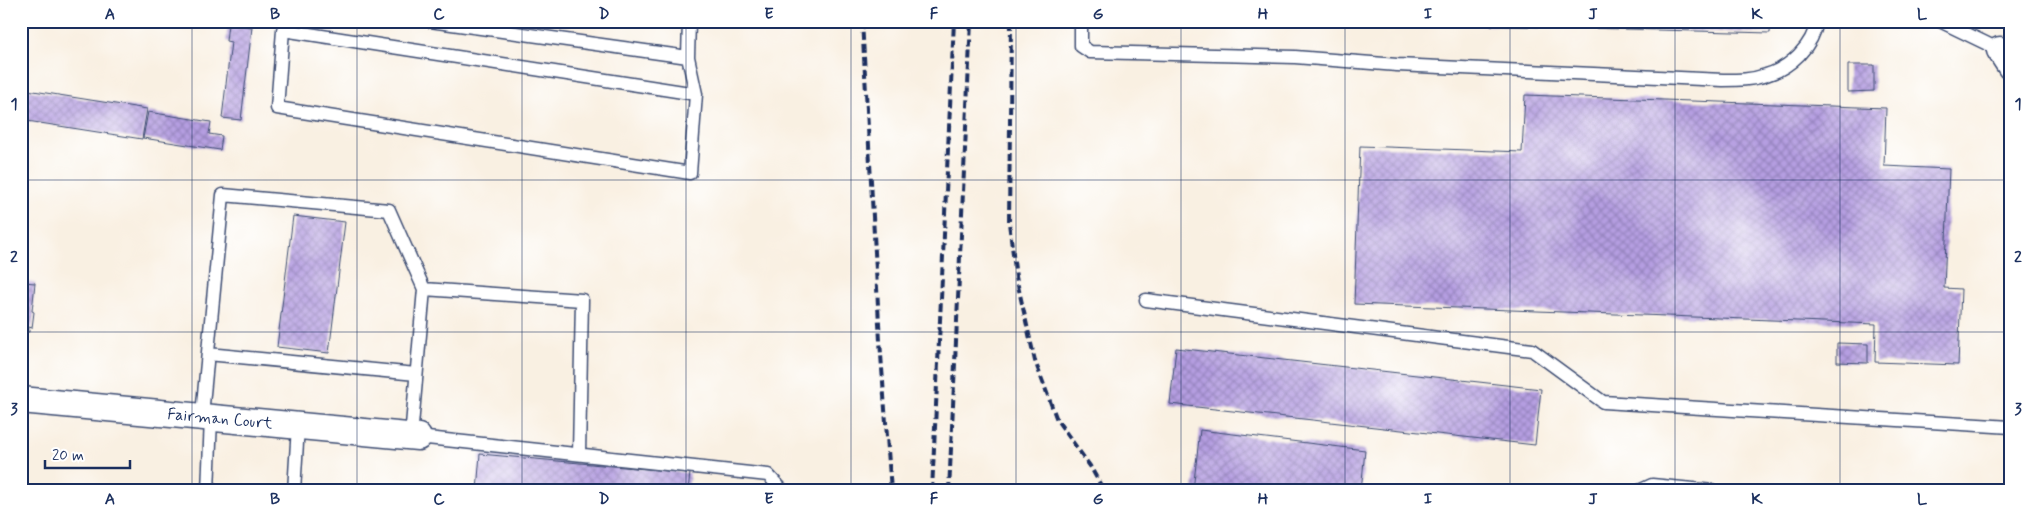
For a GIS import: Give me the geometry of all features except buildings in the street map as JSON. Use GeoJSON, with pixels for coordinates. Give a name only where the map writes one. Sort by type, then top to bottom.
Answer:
{"type":"FeatureCollection","features":[{"type":"Feature","properties":{"kind":"street","name":"Fairman Court"},"geometry":{"type":"LineString","coordinates":[[21,400],[414,437]]}},
{"type":"Feature","properties":{"kind":"lane"},"geometry":{"type":"LineString","coordinates":[[430,21],[688,57]]}},
{"type":"Feature","properties":{"kind":"lane"},"geometry":{"type":"LineString","coordinates":[[689,21],[688,57],[696,94],[690,173],[277,108],[285,26],[696,94]]}},
{"type":"Feature","properties":{"kind":"lane"},"geometry":{"type":"LineString","coordinates":[[1082,21],[1081,46],[1090,52],[1295,57],[1397,65],[1724,80],[1747,79],[1767,75],[1785,66],[1801,53],[1811,41],[1818,21]]}},
{"type":"Feature","properties":{"kind":"lane"},"geometry":{"type":"LineString","coordinates":[[1940,21],[2007,53]]}},
{"type":"Feature","properties":{"kind":"lane"},"geometry":{"type":"LineString","coordinates":[[208,491],[206,417],[208,354],[223,195],[389,210],[424,289],[416,374],[414,437],[768,475],[783,491]]}},
{"type":"Feature","properties":{"kind":"lane"},"geometry":{"type":"LineString","coordinates":[[424,289],[582,300],[579,454]]}},
{"type":"Feature","properties":{"kind":"lane"},"geometry":{"type":"LineString","coordinates":[[1146,300],[1532,350],[1603,402],[2011,427]]}},
{"type":"Feature","properties":{"kind":"lane"},"geometry":{"type":"LineString","coordinates":[[208,354],[416,374]]}},
{"type":"Feature","properties":{"kind":"lane"},"geometry":{"type":"LineString","coordinates":[[294,491],[298,426]]}},
{"type":"Feature","properties":{"kind":"lane"},"geometry":{"type":"LineString","coordinates":[[1639,491],[1652,485],[1713,491]]}},
{"type":"Feature","properties":{"kind":"railway"},"geometry":{"type":"LineString","coordinates":[[862,21],[880,341],[891,491]]}},
{"type":"Feature","properties":{"kind":"railway"},"geometry":{"type":"LineString","coordinates":[[932,491],[954,21]]}},
{"type":"Feature","properties":{"kind":"railway"},"geometry":{"type":"LineString","coordinates":[[949,491],[971,21]]}},
{"type":"Feature","properties":{"kind":"railway"},"geometry":{"type":"LineString","coordinates":[[1011,21],[1009,223],[1016,277],[1035,361],[1057,420],[1090,466],[1104,491]]}}]}
